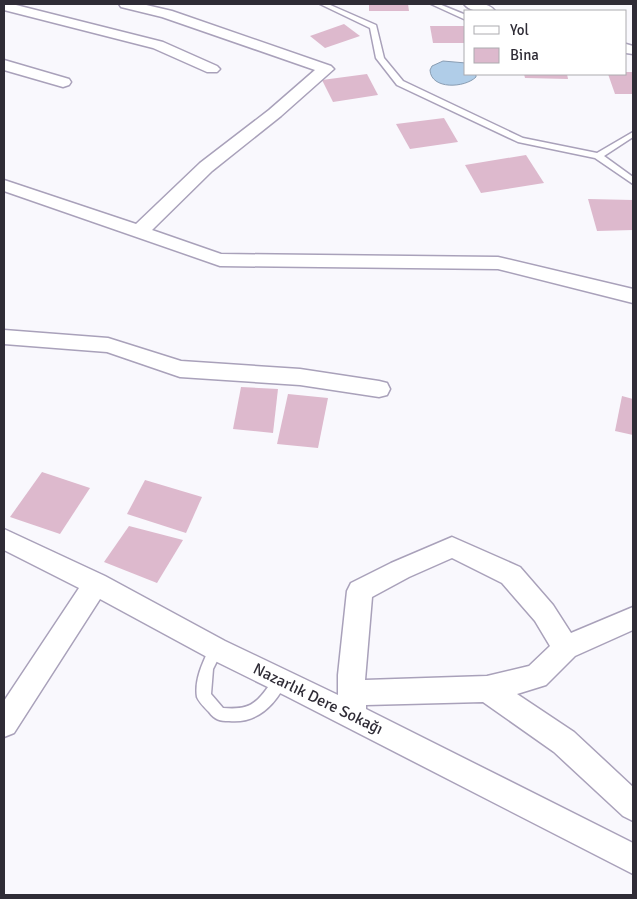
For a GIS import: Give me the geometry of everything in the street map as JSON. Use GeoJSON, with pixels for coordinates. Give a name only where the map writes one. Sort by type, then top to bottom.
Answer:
{"type":"FeatureCollection","features":[{"type":"Feature","properties":{"kind":"street"},"geometry":{"type":"LineString","coordinates":[[126,4],[167,14],[326,69],[276,112],[206,167],[139,232]]}},
{"type":"Feature","properties":{"kind":"street"},"geometry":{"type":"LineString","coordinates":[[471,4],[486,10]]}},
{"type":"Feature","properties":{"kind":"street"},"geometry":{"type":"LineString","coordinates":[[4,6],[158,46],[212,69]]}},
{"type":"Feature","properties":{"kind":"street"},"geometry":{"type":"LineString","coordinates":[[4,65],[63,82]]}},
{"type":"Feature","properties":{"kind":"street"},"geometry":{"type":"LineString","coordinates":[[4,185],[220,260],[498,263],[633,296]]}},
{"type":"Feature","properties":{"kind":"street"},"geometry":{"type":"LineString","coordinates":[[4,337],[108,345],[180,369],[300,377],[379,389]]}},
{"type":"Feature","properties":{"kind":"street","name":"Nazarlık Dere Sokağı"},"geometry":{"type":"LineString","coordinates":[[4,539],[96,584],[216,649],[280,679],[352,704],[633,859]]}},
{"type":"Feature","properties":{"kind":"street"},"geometry":{"type":"LineString","coordinates":[[566,648],[544,612],[511,575],[452,547],[400,570],[360,591],[351,674],[352,704],[487,689],[537,676],[566,648],[633,618]]}},
{"type":"Feature","properties":{"kind":"street"},"geometry":{"type":"LineString","coordinates":[[4,724],[96,584]]}},
{"type":"Feature","properties":{"kind":"street"},"geometry":{"type":"LineString","coordinates":[[487,689],[564,742],[633,806]]}},
{"type":"Feature","properties":{"kind":"lane"},"geometry":{"type":"LineString","coordinates":[[323,4],[374,28],[380,58],[400,83],[521,140],[598,156],[633,181]]}},
{"type":"Feature","properties":{"kind":"lane"},"geometry":{"type":"LineString","coordinates":[[434,4],[464,17]]}},
{"type":"Feature","properties":{"kind":"lane"},"geometry":{"type":"LineString","coordinates":[[598,156],[633,134]]}},
{"type":"Feature","properties":{"kind":"lane"},"geometry":{"type":"LineString","coordinates":[[216,649],[206,668],[204,696],[219,714],[241,717],[264,706],[280,679]]}},
{"type":"Feature","properties":{"kind":"water"},"geometry":{"type":"Polygon","coordinates":[[[443,61],[464,63],[464,75],[476,75],[476,77],[471,81],[457,85],[442,84],[432,76],[430,70],[432,66],[443,61]]]}},
{"type":"Feature","properties":{"kind":"building"},"geometry":{"type":"Polygon","coordinates":[[[369,4],[408,4],[409,11],[369,11],[369,4]]]}},
{"type":"Feature","properties":{"kind":"building"},"geometry":{"type":"Polygon","coordinates":[[[344,24],[360,36],[325,48],[310,36],[344,24]]]}},
{"type":"Feature","properties":{"kind":"building"},"geometry":{"type":"Polygon","coordinates":[[[430,26],[464,26],[464,43],[433,43],[430,26]]]}},
{"type":"Feature","properties":{"kind":"building"},"geometry":{"type":"Polygon","coordinates":[[[627,72],[633,72],[633,94],[615,94],[608,75],[627,75],[627,72]]]}},
{"type":"Feature","properties":{"kind":"building"},"geometry":{"type":"Polygon","coordinates":[[[367,74],[378,95],[333,102],[322,80],[367,74]]]}},
{"type":"Feature","properties":{"kind":"building"},"geometry":{"type":"Polygon","coordinates":[[[524,75],[567,75],[568,79],[525,78],[524,75]]]}},
{"type":"Feature","properties":{"kind":"building"},"geometry":{"type":"Polygon","coordinates":[[[444,118],[458,142],[410,149],[396,124],[444,118]]]}},
{"type":"Feature","properties":{"kind":"building"},"geometry":{"type":"Polygon","coordinates":[[[526,155],[544,183],[481,193],[465,165],[526,155]]]}},
{"type":"Feature","properties":{"kind":"building"},"geometry":{"type":"Polygon","coordinates":[[[588,199],[633,200],[633,230],[597,231],[588,199]]]}},
{"type":"Feature","properties":{"kind":"building"},"geometry":{"type":"Polygon","coordinates":[[[241,387],[278,389],[273,433],[233,429],[241,387]]]}},
{"type":"Feature","properties":{"kind":"building"},"geometry":{"type":"Polygon","coordinates":[[[288,394],[328,398],[318,448],[277,444],[288,394]]]}},
{"type":"Feature","properties":{"kind":"building"},"geometry":{"type":"Polygon","coordinates":[[[622,396],[633,399],[633,435],[615,431],[622,396]]]}},
{"type":"Feature","properties":{"kind":"building"},"geometry":{"type":"Polygon","coordinates":[[[42,472],[90,488],[60,534],[10,517],[42,472]]]}},
{"type":"Feature","properties":{"kind":"building"},"geometry":{"type":"Polygon","coordinates":[[[145,480],[202,497],[186,533],[127,514],[145,480]]]}},
{"type":"Feature","properties":{"kind":"building"},"geometry":{"type":"Polygon","coordinates":[[[129,526],[183,540],[157,583],[104,562],[129,526]]]}}]}
